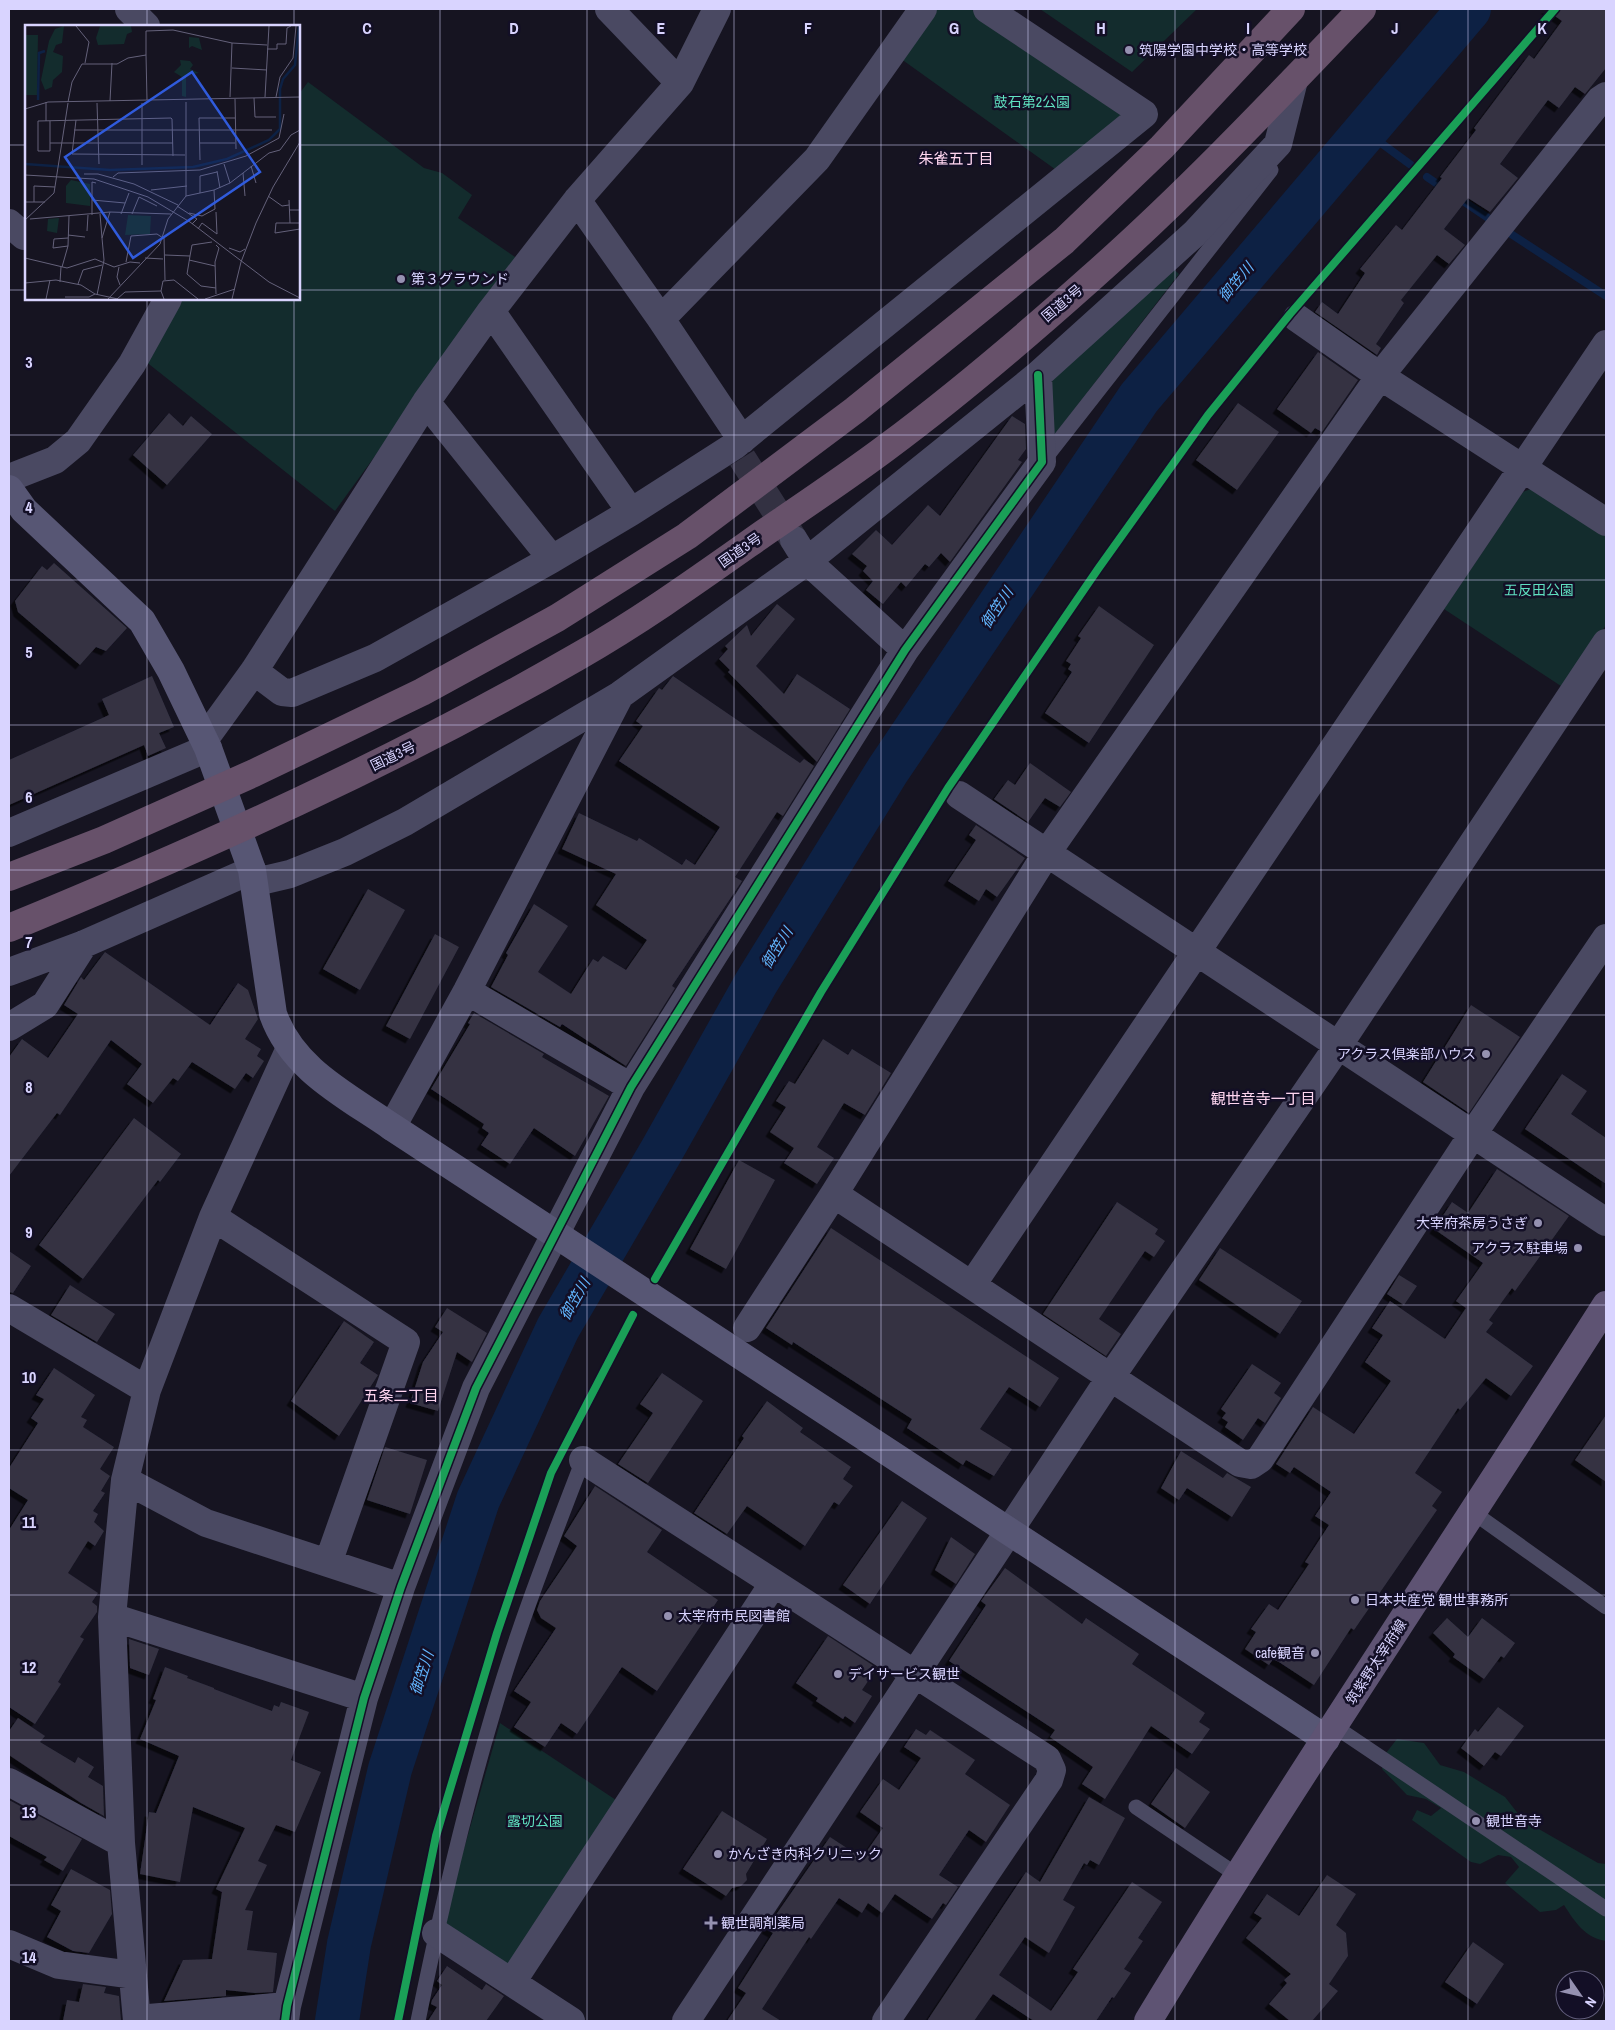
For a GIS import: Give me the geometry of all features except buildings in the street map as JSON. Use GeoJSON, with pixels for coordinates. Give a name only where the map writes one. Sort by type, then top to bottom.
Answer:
{"type":"FeatureCollection","features":[{"type":"Feature","properties":{"kind":"highway"},"geometry":{"type":"LineString","coordinates":[[9,877],[104,840],[254,773],[431,687],[557,618],[687,536],[855,410],[1064,241],[1162,148],[1291,9]]}},
{"type":"Feature","properties":{"kind":"highway","name":"国道3号"},"geometry":{"type":"LineString","coordinates":[[9,928],[144,872],[276,813],[434,736],[581,654],[712,569],[887,447],[990,365],[1093,276],[1257,120],[1362,9]]}},
{"type":"Feature","properties":{"kind":"main road","name":"筑紫野太宰府線"},"geometry":{"type":"LineString","coordinates":[[1148,2021],[1237,1875],[1474,1513],[1606,1304]]}},
{"type":"Feature","properties":{"kind":"street"},"geometry":{"type":"LineString","coordinates":[[129,9],[145,25]]}},
{"type":"Feature","properties":{"kind":"street"},"geometry":{"type":"LineString","coordinates":[[609,9],[680,83]]}},
{"type":"Feature","properties":{"kind":"street"},"geometry":{"type":"LineString","coordinates":[[9,833],[206,744],[426,402],[491,311],[577,200],[680,83],[717,9]]}},
{"type":"Feature","properties":{"kind":"street"},"geometry":{"type":"LineString","coordinates":[[661,319],[817,159],[923,9]]}},
{"type":"Feature","properties":{"kind":"street"},"geometry":{"type":"LineString","coordinates":[[254,672],[282,692],[292,694],[375,658],[552,559],[739,448],[1144,114],[987,9]]}},
{"type":"Feature","properties":{"kind":"street"},"geometry":{"type":"LineString","coordinates":[[9,972],[254,876],[290,874],[345,852],[405,822],[620,695],[800,550],[1038,375],[1194,234],[1278,144],[1294,80]]}},
{"type":"Feature","properties":{"kind":"street"},"geometry":{"type":"LineString","coordinates":[[747,1328],[834,1194],[1046,854],[1380,376],[1600,100],[1606,96]]}},
{"type":"Feature","properties":{"kind":"street"},"geometry":{"type":"LineString","coordinates":[[577,200],[661,319],[739,448]]}},
{"type":"Feature","properties":{"kind":"street"},"geometry":{"type":"LineString","coordinates":[[9,478],[55,460],[78,441],[132,364],[167,300]]}},
{"type":"Feature","properties":{"kind":"street"},"geometry":{"type":"LineString","coordinates":[[491,311],[631,512]]}},
{"type":"Feature","properties":{"kind":"street"},"geometry":{"type":"LineString","coordinates":[[1296,318],[1380,376],[1606,522]]}},
{"type":"Feature","properties":{"kind":"street"},"geometry":{"type":"LineString","coordinates":[[972,1285],[1606,344]]}},
{"type":"Feature","properties":{"kind":"street"},"geometry":{"type":"LineString","coordinates":[[290,1048],[213,1217],[147,1390],[125,1480],[112,1617],[121,1843],[137,2020],[286,2014],[364,1698],[402,1587],[476,1388],[558,1234],[631,1087],[905,650],[1042,462],[1038,375]]}},
{"type":"Feature","properties":{"kind":"street"},"geometry":{"type":"LineString","coordinates":[[426,402],[552,559]]}},
{"type":"Feature","properties":{"kind":"street"},"geometry":{"type":"LineString","coordinates":[[14,500],[142,621],[156,642],[206,744],[254,876],[269,993],[280,1032],[290,1048],[313,1072],[392,1127],[1010,1532],[1330,1733]]}},
{"type":"Feature","properties":{"kind":"street"},"geometry":{"type":"LineString","coordinates":[[800,550],[905,650]]}},
{"type":"Feature","properties":{"kind":"street"},"geometry":{"type":"LineString","coordinates":[[686,2021],[1110,1378],[1338,1046],[1606,643]]}},
{"type":"Feature","properties":{"kind":"street"},"geometry":{"type":"LineString","coordinates":[[392,1127],[467,991],[620,695]]}},
{"type":"Feature","properties":{"kind":"street"},"geometry":{"type":"LineString","coordinates":[[959,795],[1606,1222]]}},
{"type":"Feature","properties":{"kind":"street"},"geometry":{"type":"LineString","coordinates":[[834,1194],[1240,1463],[1251,1465],[1260,1459],[1472,1134],[1606,938]]}},
{"type":"Feature","properties":{"kind":"street"},"geometry":{"type":"LineString","coordinates":[[9,1027],[45,1005],[84,944]]}},
{"type":"Feature","properties":{"kind":"street"},"geometry":{"type":"LineString","coordinates":[[467,991],[631,1087]]}},
{"type":"Feature","properties":{"kind":"street"},"geometry":{"type":"LineString","coordinates":[[213,1217],[406,1342],[328,1563]]}},
{"type":"Feature","properties":{"kind":"street"},"geometry":{"type":"LineString","coordinates":[[9,1308],[147,1390]]}},
{"type":"Feature","properties":{"kind":"street"},"geometry":{"type":"LineString","coordinates":[[583,1460],[772,1584],[1047,1759],[1052,1770],[1049,1780],[886,2021]]}},
{"type":"Feature","properties":{"kind":"street"},"geometry":{"type":"LineString","coordinates":[[125,1480],[206,1522],[402,1587]]}},
{"type":"Feature","properties":{"kind":"street"},"geometry":{"type":"LineString","coordinates":[[512,1982],[772,1584]]}},
{"type":"Feature","properties":{"kind":"street"},"geometry":{"type":"LineString","coordinates":[[112,1617],[364,1698]]}},
{"type":"Feature","properties":{"kind":"street"},"geometry":{"type":"LineString","coordinates":[[9,1782],[121,1843]]}},
{"type":"Feature","properties":{"kind":"street"},"geometry":{"type":"LineString","coordinates":[[436,1934],[571,2021]]}},
{"type":"Feature","properties":{"kind":"street"},"geometry":{"type":"LineString","coordinates":[[9,1944],[59,1965],[133,1975]]}},
{"type":"Feature","properties":{"kind":"lane"},"geometry":{"type":"LineString","coordinates":[[1042,462],[1272,168],[1278,144]]}},
{"type":"Feature","properties":{"kind":"lane"},"geometry":{"type":"LineString","coordinates":[[732,1351],[747,1328]]}},
{"type":"Feature","properties":{"kind":"lane"},"geometry":{"type":"LineString","coordinates":[[418,2021],[436,1934],[493,1712],[552,1541],[583,1460]]}},
{"type":"Feature","properties":{"kind":"lane"},"geometry":{"type":"LineString","coordinates":[[1474,1513],[1606,1607]]}},
{"type":"Feature","properties":{"kind":"lane"},"geometry":{"type":"LineString","coordinates":[[1330,1733],[1606,1909]]}},
{"type":"Feature","properties":{"kind":"lane"},"geometry":{"type":"LineString","coordinates":[[1136,1807],[1237,1875]]}},
{"type":"Feature","properties":{"kind":"green space","name":"鼓石第2公園"},"geometry":{"type":"Polygon","coordinates":[[[932,9],[971,9],[1122,115],[1059,172],[897,56],[932,9]]]}},
{"type":"Feature","properties":{"kind":"green space"},"geometry":{"type":"Polygon","coordinates":[[[1040,9],[1197,9],[1132,72],[1040,9]]]}},
{"type":"Feature","properties":{"kind":"green space","name":"第３グラウンド"},"geometry":{"type":"Polygon","coordinates":[[[308,82],[424,168],[442,173],[472,195],[458,218],[518,259],[335,511],[145,361],[176,300],[300,300],[300,93],[308,82]]]}},
{"type":"Feature","properties":{"kind":"green space"},"geometry":{"type":"Polygon","coordinates":[[[1170,266],[1179,274],[1052,438],[1052,377],[1170,266]]]}},
{"type":"Feature","properties":{"kind":"green space","name":"五反田公園"},"geometry":{"type":"Polygon","coordinates":[[[1536,487],[1606,534],[1606,625],[1564,688],[1444,609],[1523,492],[1536,487]]]}},
{"type":"Feature","properties":{"kind":"green space","name":"露切公園"},"geometry":{"type":"Polygon","coordinates":[[[500,1723],[619,1802],[516,1964],[500,1967],[441,1929],[500,1723]]]}},
{"type":"Feature","properties":{"kind":"green space","name":"観世音寺"},"geometry":{"type":"Polygon","coordinates":[[[1397,1739],[1424,1743],[1440,1765],[1464,1772],[1505,1797],[1523,1820],[1598,1863],[1606,1864],[1606,1941],[1586,1933],[1564,1905],[1556,1910],[1540,1912],[1505,1883],[1519,1867],[1511,1857],[1498,1855],[1480,1864],[1471,1862],[1412,1820],[1417,1810],[1431,1816],[1441,1808],[1426,1799],[1407,1795],[1382,1769],[1386,1753],[1397,1739]]]}},
{"type":"Feature","properties":{"kind":"waterway","name":"御笠川"},"geometry":{"type":"LineString","coordinates":[[337,2021],[349,1944],[390,1769],[478,1500],[558,1328],[662,1150],[756,983],[888,770],[1139,398],[1469,9]]}},
{"type":"Feature","properties":{"kind":"waterway"},"geometry":{"type":"LineString","coordinates":[[1366,132],[1411,165]]}},
{"type":"Feature","properties":{"kind":"waterway"},"geometry":{"type":"LineString","coordinates":[[1427,177],[1446,190]]}},
{"type":"Feature","properties":{"kind":"waterway"},"geometry":{"type":"LineString","coordinates":[[1457,197],[1491,220]]}},
{"type":"Feature","properties":{"kind":"waterway"},"geometry":{"type":"LineString","coordinates":[[1511,234],[1606,296]]}},
{"type":"Feature","properties":{"kind":"tunnel"},"geometry":{"type":"LineString","coordinates":[[742,458],[794,540]]}},
{"type":"Feature","properties":{"kind":"cycle path"},"geometry":{"type":"LineString","coordinates":[[655,1279],[821,992],[948,788],[1098,569],[1208,415],[1290,314],[1555,9]]}},
{"type":"Feature","properties":{"kind":"cycle path"},"geometry":{"type":"LineString","coordinates":[[285,2021],[287,2006],[364,1698],[401,1587],[476,1388],[631,1087],[905,650],[1042,462],[1038,375]]}},
{"type":"Feature","properties":{"kind":"cycle path"},"geometry":{"type":"LineString","coordinates":[[398,2021],[436,1836],[497,1633],[551,1473],[633,1315]]}},
{"type":"Feature","properties":{"kind":"place","name":"筑陽学園中学校・高等学校"},"geometry":{"type":"Point","coordinates":[1129,50]}},
{"type":"Feature","properties":{"kind":"place","name":"第３グラウンド"},"geometry":{"type":"Point","coordinates":[401,279]}},
{"type":"Feature","properties":{"kind":"place","name":"アクラス倶楽部ハウス"},"geometry":{"type":"Point","coordinates":[1486,1054]}},
{"type":"Feature","properties":{"kind":"place","name":"大宰府茶房うさぎ"},"geometry":{"type":"Point","coordinates":[1538,1223]}},
{"type":"Feature","properties":{"kind":"place","name":"アクラス駐車場"},"geometry":{"type":"Point","coordinates":[1578,1248]}},
{"type":"Feature","properties":{"kind":"place","name":"日本共産党 観世事務所"},"geometry":{"type":"Point","coordinates":[1355,1600]}},
{"type":"Feature","properties":{"kind":"place","name":"太宰府市民図書館"},"geometry":{"type":"Point","coordinates":[668,1616]}},
{"type":"Feature","properties":{"kind":"place","name":"cafe観音"},"geometry":{"type":"Point","coordinates":[1315,1653]}},
{"type":"Feature","properties":{"kind":"place","name":"デイサービス観世"},"geometry":{"type":"Point","coordinates":[838,1674]}},
{"type":"Feature","properties":{"kind":"place","name":"観世音寺"},"geometry":{"type":"Point","coordinates":[1476,1821]}},
{"type":"Feature","properties":{"kind":"place","name":"かんざき内科クリニック"},"geometry":{"type":"Point","coordinates":[718,1854]}},
{"type":"Feature","properties":{"kind":"place","name":"観世調剤薬局"},"geometry":{"type":"Point","coordinates":[711,1923]}},
{"type":"Feature","properties":{"kind":"district","name":"朱雀五丁目"},"geometry":{"type":"Point","coordinates":[956,159]}},
{"type":"Feature","properties":{"kind":"district","name":"観世音寺一丁目"},"geometry":{"type":"Point","coordinates":[1263,1099]}},
{"type":"Feature","properties":{"kind":"district","name":"五条二丁目"},"geometry":{"type":"Point","coordinates":[401,1396]}}]}
